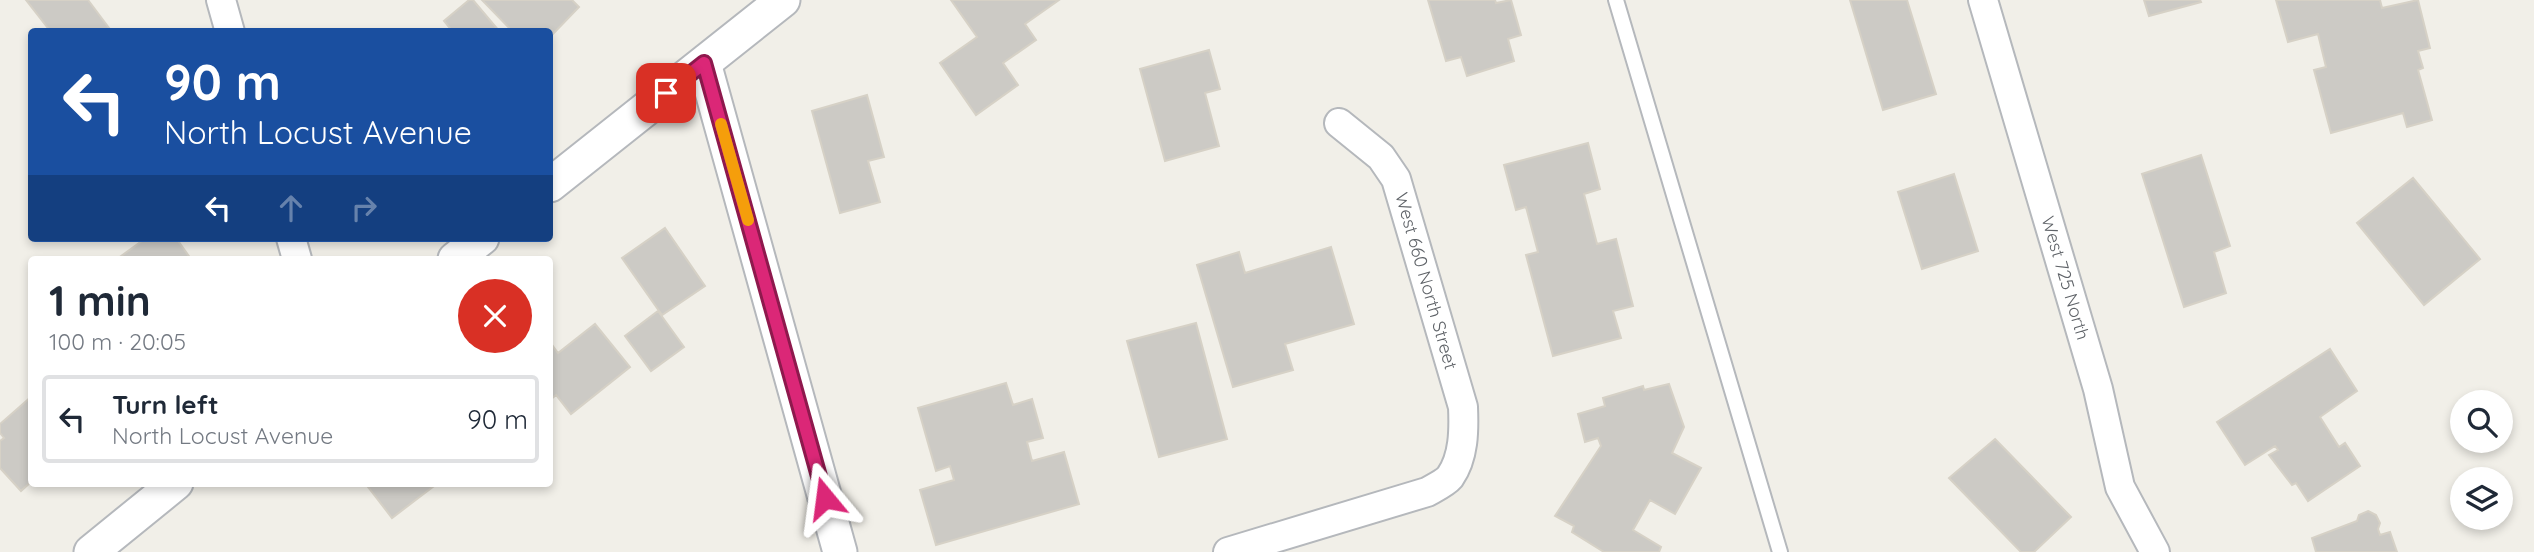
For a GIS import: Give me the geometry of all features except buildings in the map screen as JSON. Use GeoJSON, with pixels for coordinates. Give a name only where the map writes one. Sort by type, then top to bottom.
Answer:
{"type":"FeatureCollection","features":[{"type":"Feature","properties":{"kind":"street"},"geometry":{"type":"LineString","coordinates":[[221,0],[229,28]]}},
{"type":"Feature","properties":{"kind":"street"},"geometry":{"type":"LineString","coordinates":[[553,183],[783,0]]}},
{"type":"Feature","properties":{"kind":"street","name":"West 725 North"},"geometry":{"type":"LineString","coordinates":[[1983,0],[2098,389],[2120,487],[2155,552]]}},
{"type":"Feature","properties":{"kind":"street"},"geometry":{"type":"LineString","coordinates":[[704,63],[840,552]]}},
{"type":"Feature","properties":{"kind":"street","name":"West 660 North Street"},"geometry":{"type":"LineString","coordinates":[[1228,552],[1427,492],[1449,479],[1457,462],[1464,434],[1463,407],[1396,179],[1381,157],[1339,123]]}},
{"type":"Feature","properties":{"kind":"street"},"geometry":{"type":"LineString","coordinates":[[459,256],[477,242]]}},
{"type":"Feature","properties":{"kind":"street"},"geometry":{"type":"LineString","coordinates":[[91,552],[171,487]]}},
{"type":"Feature","properties":{"kind":"lane"},"geometry":{"type":"LineString","coordinates":[[1616,0],[1780,552]]}},
{"type":"Feature","properties":{"kind":"slow traffic"},"geometry":{"type":"LineString","coordinates":[[721,124],[748,220]]}},
{"type":"Feature","properties":{"kind":"route"},"geometry":{"type":"LineString","coordinates":[[666,93],[704,63],[825,498]]}}]}
